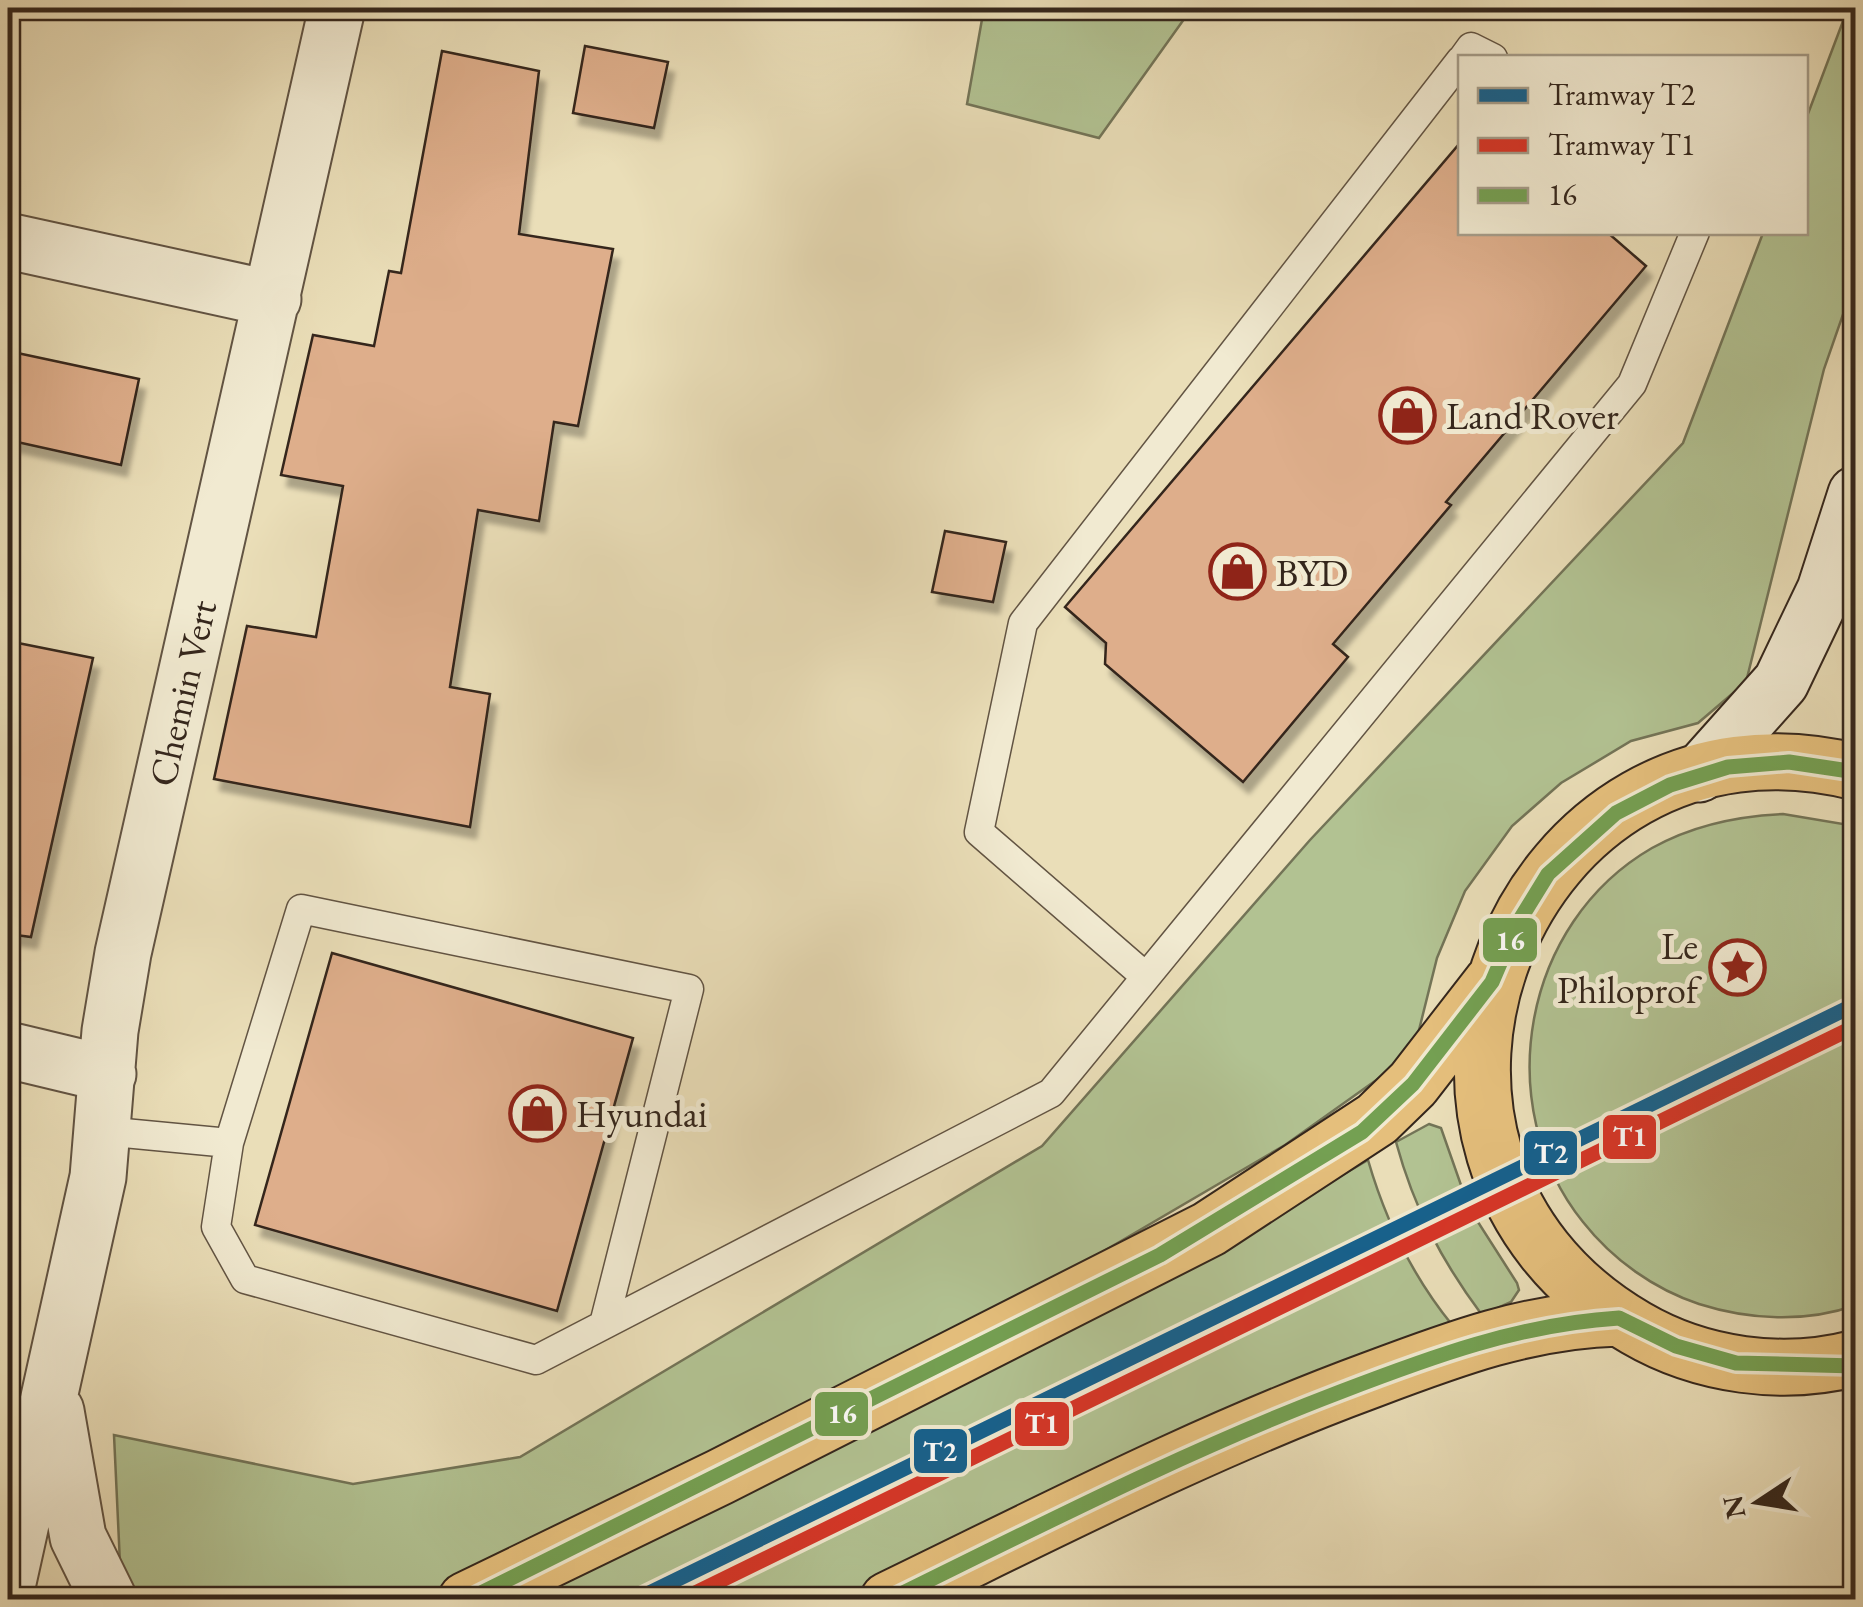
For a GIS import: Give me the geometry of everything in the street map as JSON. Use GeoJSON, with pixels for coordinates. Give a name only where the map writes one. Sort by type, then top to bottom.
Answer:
{"type":"FeatureCollection","features":[{"type":"Feature","properties":{"kind":"main road"},"geometry":{"type":"LineString","coordinates":[[466,1600],[720,1477],[1209,1229],[1377,1120],[1423,1072],[1492,982],[1530,899],[1569,851],[1616,813],[1699,774],[1789,762],[1856,772]]}},
{"type":"Feature","properties":{"kind":"main road"},"geometry":{"type":"LineString","coordinates":[[1492,982],[1483,1031],[1482,1080],[1492,1146],[1509,1192],[1551,1258],[1594,1301],[1670,1346],[1727,1362],[1785,1367],[1852,1362]]}},
{"type":"Feature","properties":{"kind":"main road"},"geometry":{"type":"LineString","coordinates":[[888,1600],[1204,1448],[1317,1400],[1518,1329],[1577,1319],[1619,1318]]}},
{"type":"Feature","properties":{"kind":"street","name":"Chemin Vert"},"geometry":{"type":"LineString","coordinates":[[8,1582],[28,1476],[89,1224],[123,953],[337,8]]}},
{"type":"Feature","properties":{"kind":"street"},"geometry":{"type":"LineString","coordinates":[[8,241],[272,299]]}},
{"type":"Feature","properties":{"kind":"street"},"geometry":{"type":"LineString","coordinates":[[1699,774],[1780,682],[1826,590],[1856,494]]}},
{"type":"Feature","properties":{"kind":"street"},"geometry":{"type":"LineString","coordinates":[[8,1050],[108,1074]]}},
{"type":"Feature","properties":{"kind":"street","name":"Chemin Vert"},"geometry":{"type":"LineString","coordinates":[[52,1383],[75,1526],[109,1600]]}},
{"type":"Feature","properties":{"kind":"lane"},"geometry":{"type":"LineString","coordinates":[[1465,55],[1471,48],[1486,55]]}},
{"type":"Feature","properties":{"kind":"lane"},"geometry":{"type":"LineString","coordinates":[[1146,977],[980,832],[1023,623],[1458,64]]}},
{"type":"Feature","properties":{"kind":"lane"},"geometry":{"type":"LineString","coordinates":[[604,1324],[689,989],[301,909],[229,1144],[216,1226],[245,1279],[536,1360],[1051,1092],[1632,384],[1694,235]]}},
{"type":"Feature","properties":{"kind":"lane"},"geometry":{"type":"LineString","coordinates":[[103,1131],[229,1144]]}},
{"type":"Feature","properties":{"kind":"green space"},"geometry":{"type":"Polygon","coordinates":[[[984,8],[1192,8],[1099,138],[967,104],[984,8]]]}},
{"type":"Feature","properties":{"kind":"green space"},"geometry":{"type":"Polygon","coordinates":[[[1848,8],[1855,8],[1855,280],[1824,369],[1746,682],[1698,723],[1631,741],[1561,783],[1512,826],[1465,891],[1437,958],[1418,1034],[1396,1066],[1285,1145],[1034,1292],[458,1582],[407,1599],[138,1599],[121,1585],[114,1435],[353,1484],[520,1457],[1042,1146],[1310,840],[1683,443],[1762,235],[1808,235],[1808,114],[1848,8]]]}},
{"type":"Feature","properties":{"kind":"green space"},"geometry":{"type":"Polygon","coordinates":[[[1783,814],[1855,826],[1856,1305],[1798,1317],[1738,1313],[1682,1298],[1650,1281],[1607,1249],[1583,1222],[1554,1176],[1536,1125],[1530,1072],[1534,1020],[1549,969],[1573,922],[1608,881],[1652,848],[1683,833],[1732,820],[1783,814]]]}},
{"type":"Feature","properties":{"kind":"green space"},"geometry":{"type":"Polygon","coordinates":[[[1429,1124],[1441,1128],[1469,1208],[1519,1290],[1511,1302],[1482,1315],[1430,1233],[1396,1142],[1429,1124]]]}},
{"type":"Feature","properties":{"kind":"green space"},"geometry":{"type":"Polygon","coordinates":[[[1368,1160],[1402,1248],[1453,1326],[1081,1484],[843,1599],[507,1600],[1189,1265],[1368,1160]]]}},
{"type":"Feature","properties":{"kind":"building"},"geometry":{"type":"Polygon","coordinates":[[[585,46],[668,62],[654,128],[573,113],[585,46]]]}},
{"type":"Feature","properties":{"kind":"building"},"geometry":{"type":"Polygon","coordinates":[[[442,51],[539,71],[519,234],[613,249],[578,426],[554,422],[539,521],[478,510],[450,687],[490,694],[470,827],[214,779],[247,626],[316,637],[343,486],[281,475],[313,335],[374,346],[389,271],[401,273],[442,51]]]}},
{"type":"Feature","properties":{"kind":"building"},"geometry":{"type":"Polygon","coordinates":[[[1458,145],[1458,235],[1610,235],[1646,266],[1446,502],[1451,505],[1333,644],[1348,657],[1243,782],[1105,664],[1106,643],[1065,607],[1458,145]]]}},
{"type":"Feature","properties":{"kind":"building"},"geometry":{"type":"Polygon","coordinates":[[[8,351],[139,379],[121,465],[8,440],[8,351]]]}},
{"type":"Feature","properties":{"kind":"building"},"geometry":{"type":"Polygon","coordinates":[[[945,531],[1006,542],[993,602],[932,592],[945,531]]]}},
{"type":"Feature","properties":{"kind":"building"},"geometry":{"type":"Polygon","coordinates":[[[8,641],[93,658],[31,937],[8,934],[8,641]]]}},
{"type":"Feature","properties":{"kind":"building"},"geometry":{"type":"Polygon","coordinates":[[[332,953],[633,1038],[557,1311],[255,1225],[332,953]]]}},
{"type":"Feature","properties":{"kind":"tram line","name":"T2"},"geometry":{"type":"LineString","coordinates":[[635,1600],[1856,1004]]}},
{"type":"Feature","properties":{"kind":"tram line","name":"T1"},"geometry":{"type":"LineString","coordinates":[[681,1600],[1856,1026]]}},
{"type":"Feature","properties":{"kind":"transit line","name":"16"},"geometry":{"type":"LineString","coordinates":[[467,1600],[1160,1255],[1362,1132],[1413,1084],[1492,982],[1516,926],[1548,874],[1616,813],[1670,785],[1728,767],[1789,762],[1856,772]]}},
{"type":"Feature","properties":{"kind":"transit line","name":"16"},"geometry":{"type":"LineString","coordinates":[[1619,1318],[1676,1346],[1736,1363],[1856,1366]]}},
{"type":"Feature","properties":{"kind":"transit line","name":"16"},"geometry":{"type":"LineString","coordinates":[[889,1600],[1168,1464],[1340,1392],[1511,1335],[1619,1318]]}},
{"type":"Feature","properties":{"kind":"place","name":"Land Rover"},"geometry":{"type":"Point","coordinates":[1407,415]}},
{"type":"Feature","properties":{"kind":"place","name":"BYD"},"geometry":{"type":"Point","coordinates":[1237,572]}},
{"type":"Feature","properties":{"kind":"place","name":"Le Philoprof"},"geometry":{"type":"Point","coordinates":[1737,967]}},
{"type":"Feature","properties":{"kind":"place","name":"Hyundai"},"geometry":{"type":"Point","coordinates":[537,1113]}}]}
